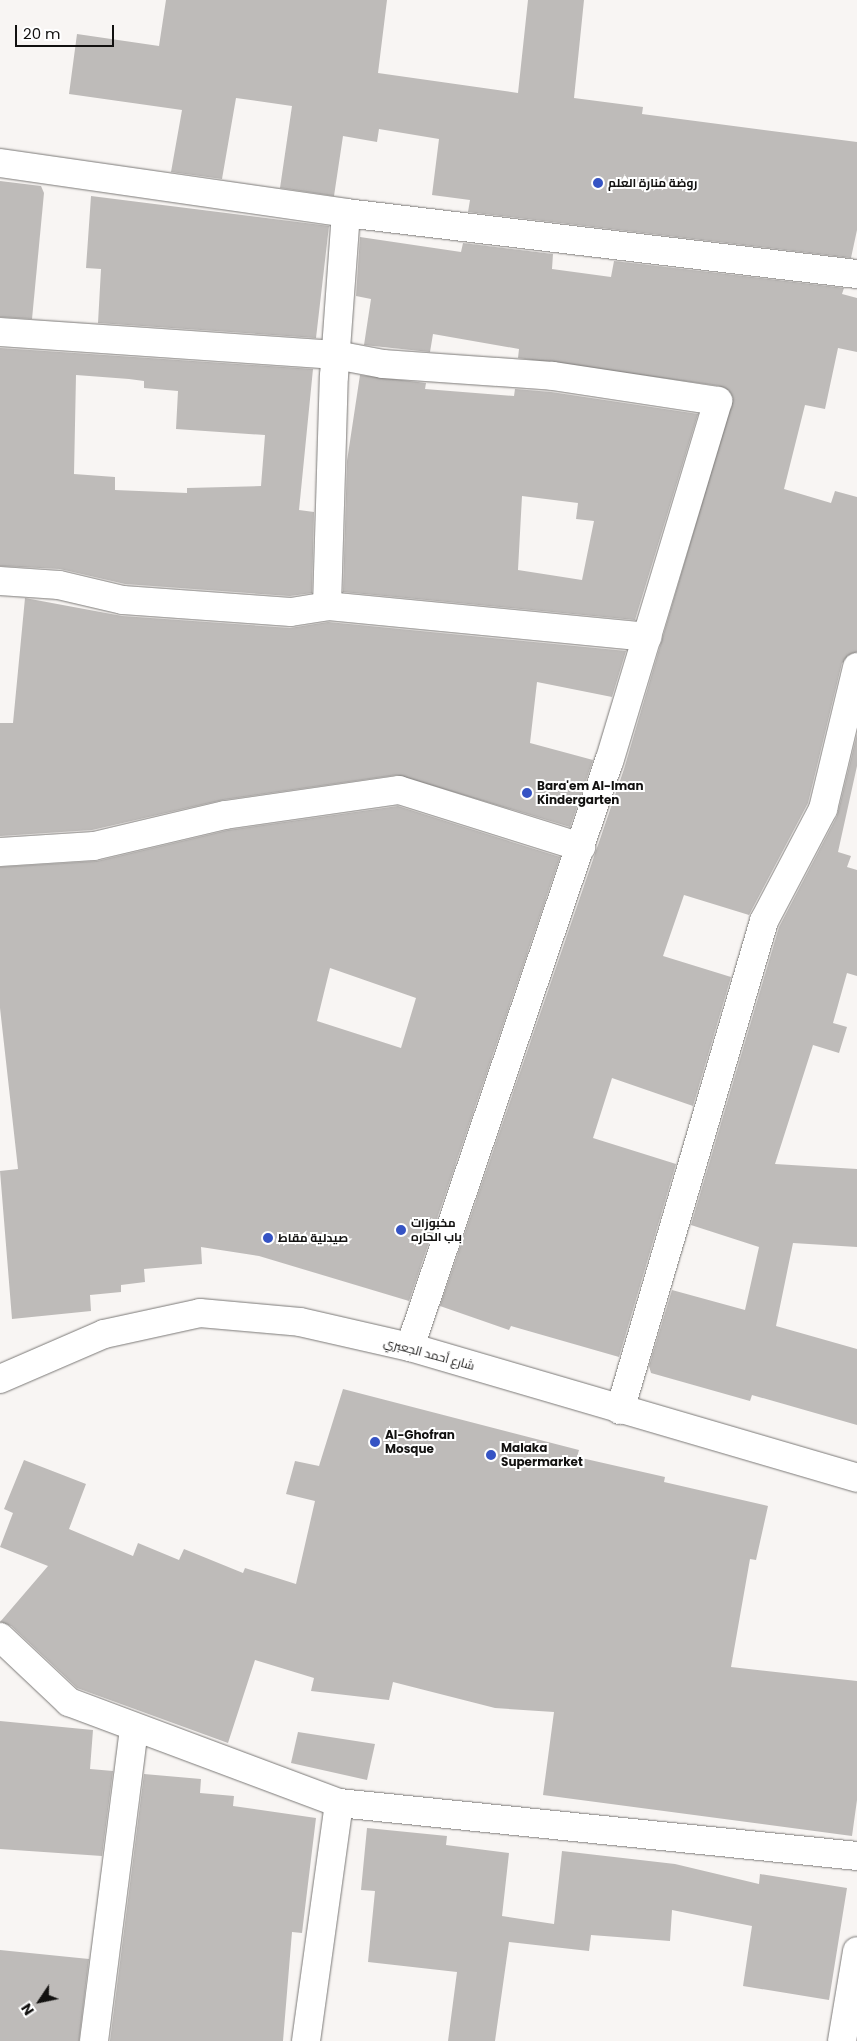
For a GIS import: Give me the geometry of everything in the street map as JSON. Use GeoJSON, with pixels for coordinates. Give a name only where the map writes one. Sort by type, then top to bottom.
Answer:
{"type":"FeatureCollection","features":[{"type":"Feature","properties":{"kind":"street"},"geometry":{"type":"LineString","coordinates":[[0,163],[346,213],[857,274]]}},
{"type":"Feature","properties":{"kind":"street"},"geometry":{"type":"LineString","coordinates":[[327,606],[336,355],[346,213]]}},
{"type":"Feature","properties":{"kind":"street"},"geometry":{"type":"LineString","coordinates":[[0,332],[336,355],[383,364],[553,376],[718,401],[648,637],[581,847],[410,1347]]}},
{"type":"Feature","properties":{"kind":"street"},"geometry":{"type":"LineString","coordinates":[[0,581],[60,585],[123,600],[291,612],[327,606],[648,637]]}},
{"type":"Feature","properties":{"kind":"street"},"geometry":{"type":"LineString","coordinates":[[620,1410],[764,921],[823,809],[857,667]]}},
{"type":"Feature","properties":{"kind":"street"},"geometry":{"type":"LineString","coordinates":[[0,852],[94,846],[225,815],[399,790],[581,847]]}},
{"type":"Feature","properties":{"kind":"street","name":"شارع أحمد الجعبري"},"geometry":{"type":"LineString","coordinates":[[1,1370],[104,1334],[200,1313],[300,1322],[410,1347],[857,1478]]}},
{"type":"Feature","properties":{"kind":"street"},"geometry":{"type":"LineString","coordinates":[[0,1637],[69,1702],[134,1730],[339,1802],[857,1856]]}},
{"type":"Feature","properties":{"kind":"street"},"geometry":{"type":"LineString","coordinates":[[94,2041],[134,1730]]}},
{"type":"Feature","properties":{"kind":"street"},"geometry":{"type":"LineString","coordinates":[[306,2041],[339,1802]]}},
{"type":"Feature","properties":{"kind":"street"},"geometry":{"type":"LineString","coordinates":[[842,2041],[857,1951]]}},
{"type":"Feature","properties":{"kind":"building"},"geometry":{"type":"Polygon","coordinates":[[[166,0],[387,0],[378,73],[518,93],[528,0],[584,0],[574,98],[643,107],[642,114],[857,142],[857,230],[851,258],[468,212],[470,200],[432,195],[439,139],[379,129],[377,142],[343,136],[334,196],[280,188],[292,106],[236,98],[222,179],[171,172],[182,110],[69,94],[77,34],[159,46],[166,0]]]}},
{"type":"Feature","properties":{"kind":"building"},"geometry":{"type":"Polygon","coordinates":[[[0,181],[41,186],[44,193],[32,319],[0,317],[0,181]]]}},
{"type":"Feature","properties":{"kind":"building"},"geometry":{"type":"Polygon","coordinates":[[[91,196],[329,226],[316,338],[98,323],[101,269],[86,268],[91,196]]]}},
{"type":"Feature","properties":{"kind":"building"},"geometry":{"type":"Polygon","coordinates":[[[360,237],[461,252],[463,243],[553,254],[552,269],[611,277],[614,261],[844,288],[842,294],[857,298],[857,352],[838,348],[825,409],[805,405],[784,489],[831,503],[835,491],[857,497],[857,652],[842,663],[808,803],[749,915],[684,895],[663,956],[731,977],[693,1106],[612,1078],[593,1138],[676,1164],[619,1357],[511,1326],[509,1330],[440,1306],[624,769],[733,397],[720,386],[518,358],[519,349],[433,334],[430,352],[364,345],[371,299],[356,296],[360,237]]]}},
{"type":"Feature","properties":{"kind":"building"},"geometry":{"type":"Polygon","coordinates":[[[0,348],[313,369],[299,510],[314,512],[312,593],[290,596],[125,584],[60,569],[0,566],[0,348]],[[76,375],[74,474],[115,477],[115,490],[187,493],[187,488],[261,486],[265,435],[176,429],[178,391],[144,388],[144,381],[76,375]]]}},
{"type":"Feature","properties":{"kind":"building"},"geometry":{"type":"Polygon","coordinates":[[[360,375],[426,383],[425,389],[514,396],[515,389],[551,392],[698,414],[635,620],[343,592],[347,461],[360,375]],[[522,496],[518,570],[582,580],[594,521],[576,519],[578,503],[522,496]]]}},
{"type":"Feature","properties":{"kind":"building"},"geometry":{"type":"Polygon","coordinates":[[[25,598],[122,616],[290,628],[328,622],[626,651],[612,697],[537,682],[530,743],[593,760],[570,827],[397,775],[223,800],[92,830],[0,836],[0,723],[13,723],[25,598]]]}},
{"type":"Feature","properties":{"kind":"building"},"geometry":{"type":"Polygon","coordinates":[[[857,734],[857,766],[838,852],[851,856],[847,867],[857,870],[857,976],[847,973],[833,1023],[847,1027],[839,1053],[813,1045],[775,1164],[857,1169],[857,1247],[793,1243],[776,1326],[857,1349],[857,1425],[752,1395],[750,1401],[651,1373],[649,1366],[672,1290],[745,1310],[759,1247],[691,1225],[779,927],[837,816],[857,734]]]}},
{"type":"Feature","properties":{"kind":"building"},"geometry":{"type":"Polygon","coordinates":[[[398,806],[560,857],[409,1301],[259,1256],[201,1247],[202,1264],[144,1269],[145,1282],[121,1285],[121,1292],[90,1295],[91,1311],[12,1319],[0,1171],[18,1169],[0,1008],[0,867],[97,861],[228,830],[398,806]],[[330,968],[317,1021],[401,1048],[416,998],[330,968]]]}},
{"type":"Feature","properties":{"kind":"building"},"geometry":{"type":"Polygon","coordinates":[[[343,1389],[579,1450],[577,1457],[665,1477],[664,1482],[768,1506],[756,1560],[750,1559],[731,1667],[857,1681],[857,1800],[852,1836],[543,1795],[554,1712],[495,1708],[393,1682],[389,1700],[311,1691],[314,1678],[255,1660],[228,1743],[77,1688],[11,1626],[0,1622],[48,1566],[0,1547],[13,1513],[4,1509],[24,1460],[86,1484],[69,1529],[133,1556],[138,1543],[179,1560],[184,1549],[243,1573],[245,1568],[296,1584],[315,1501],[286,1494],[295,1461],[319,1466],[343,1389]]]}},
{"type":"Feature","properties":{"kind":"building"},"geometry":{"type":"Polygon","coordinates":[[[0,1721],[93,1730],[90,1769],[113,1771],[102,1856],[0,1849],[0,1721]]]}},
{"type":"Feature","properties":{"kind":"building"},"geometry":{"type":"Polygon","coordinates":[[[298,1732],[375,1744],[367,1780],[291,1763],[298,1732]]]}},
{"type":"Feature","properties":{"kind":"building"},"geometry":{"type":"Polygon","coordinates":[[[144,1774],[201,1779],[200,1793],[234,1796],[233,1806],[316,1818],[302,1933],[292,1932],[283,2041],[110,2041],[144,1774]]]}},
{"type":"Feature","properties":{"kind":"building"},"geometry":{"type":"Polygon","coordinates":[[[367,1828],[447,1836],[446,1845],[509,1853],[502,1916],[554,1924],[562,1851],[675,1864],[759,1884],[760,1874],[847,1888],[829,2000],[743,1986],[752,1926],[672,1910],[670,1941],[591,1935],[589,1951],[509,1942],[495,2041],[448,2041],[457,1972],[368,1962],[375,1891],[361,1890],[367,1828]]]}},
{"type":"Feature","properties":{"kind":"building"},"geometry":{"type":"Polygon","coordinates":[[[0,1950],[89,1959],[79,2041],[0,2041],[0,1950]]]}},
{"type":"Feature","properties":{"kind":"place","name":"روضة منارة العلم"},"geometry":{"type":"Point","coordinates":[598,183]}},
{"type":"Feature","properties":{"kind":"place","name":"Bara'em Al-Iman Kindergarten"},"geometry":{"type":"Point","coordinates":[527,793]}},
{"type":"Feature","properties":{"kind":"place","name":"مخبوزات باب الحاره"},"geometry":{"type":"Point","coordinates":[401,1230]}},
{"type":"Feature","properties":{"kind":"place","name":"صيدلية مقاط"},"geometry":{"type":"Point","coordinates":[268,1238]}},
{"type":"Feature","properties":{"kind":"place","name":"Al-Ghofran Mosque"},"geometry":{"type":"Point","coordinates":[375,1442]}},
{"type":"Feature","properties":{"kind":"place","name":"Malaka Supermarket"},"geometry":{"type":"Point","coordinates":[491,1455]}}]}
